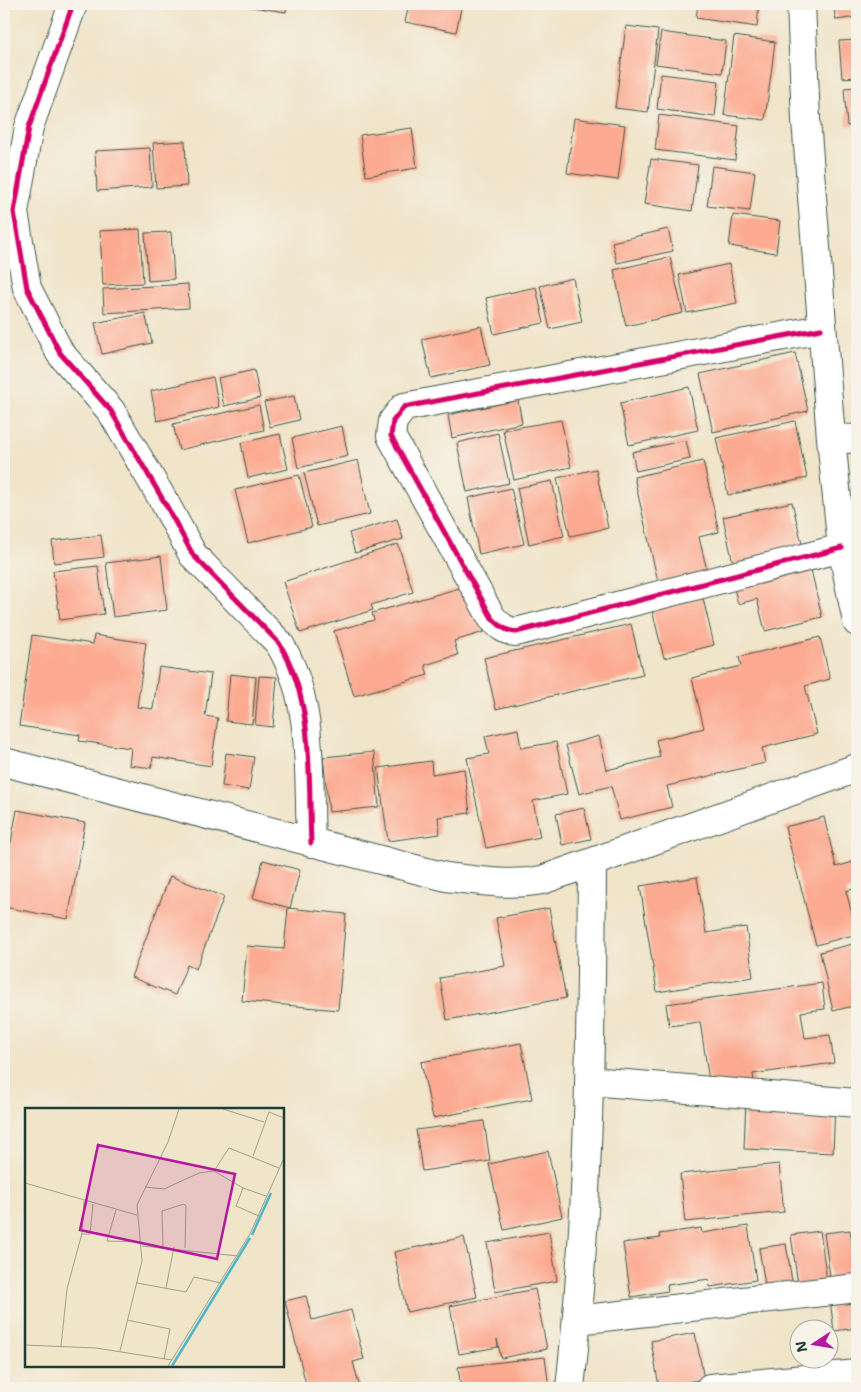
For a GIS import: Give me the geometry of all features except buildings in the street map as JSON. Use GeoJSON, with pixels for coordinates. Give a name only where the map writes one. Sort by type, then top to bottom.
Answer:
{"type":"FeatureCollection","features":[{"type":"Feature","properties":{"kind":"street"},"geometry":{"type":"LineString","coordinates":[[73,4],[29,127],[9,211],[27,288],[60,353],[111,411],[193,555],[279,643],[289,659],[305,717],[312,843]]}},
{"type":"Feature","properties":{"kind":"street"},"geometry":{"type":"LineString","coordinates":[[801,4],[807,130],[822,329],[844,438],[842,548],[857,622]]}},
{"type":"Feature","properties":{"kind":"street"},"geometry":{"type":"LineString","coordinates":[[822,329],[404,407],[393,421],[391,436],[492,618],[508,631],[516,632],[842,548]]}},
{"type":"Feature","properties":{"kind":"street"},"geometry":{"type":"LineString","coordinates":[[4,762],[446,877],[523,884],[592,864],[856,775]]}},
{"type":"Feature","properties":{"kind":"street"},"geometry":{"type":"LineString","coordinates":[[570,1388],[577,1320],[590,1081],[592,864]]}},
{"type":"Feature","properties":{"kind":"street"},"geometry":{"type":"LineString","coordinates":[[590,1081],[857,1102]]}},
{"type":"Feature","properties":{"kind":"street"},"geometry":{"type":"LineString","coordinates":[[577,1320],[857,1288]]}},
{"type":"Feature","properties":{"kind":"street"},"geometry":{"type":"LineString","coordinates":[[710,1388],[857,1374]]}},
{"type":"Feature","properties":{"kind":"cycle path"},"geometry":{"type":"LineString","coordinates":[[73,4],[29,127],[14,212],[27,288],[60,353],[111,411],[193,555],[279,643],[291,666],[299,689],[307,740],[311,843]]}},
{"type":"Feature","properties":{"kind":"cycle path"},"geometry":{"type":"LineString","coordinates":[[821,329],[404,407],[393,421],[391,436],[492,618],[509,631],[516,632],[842,548]]}}]}
